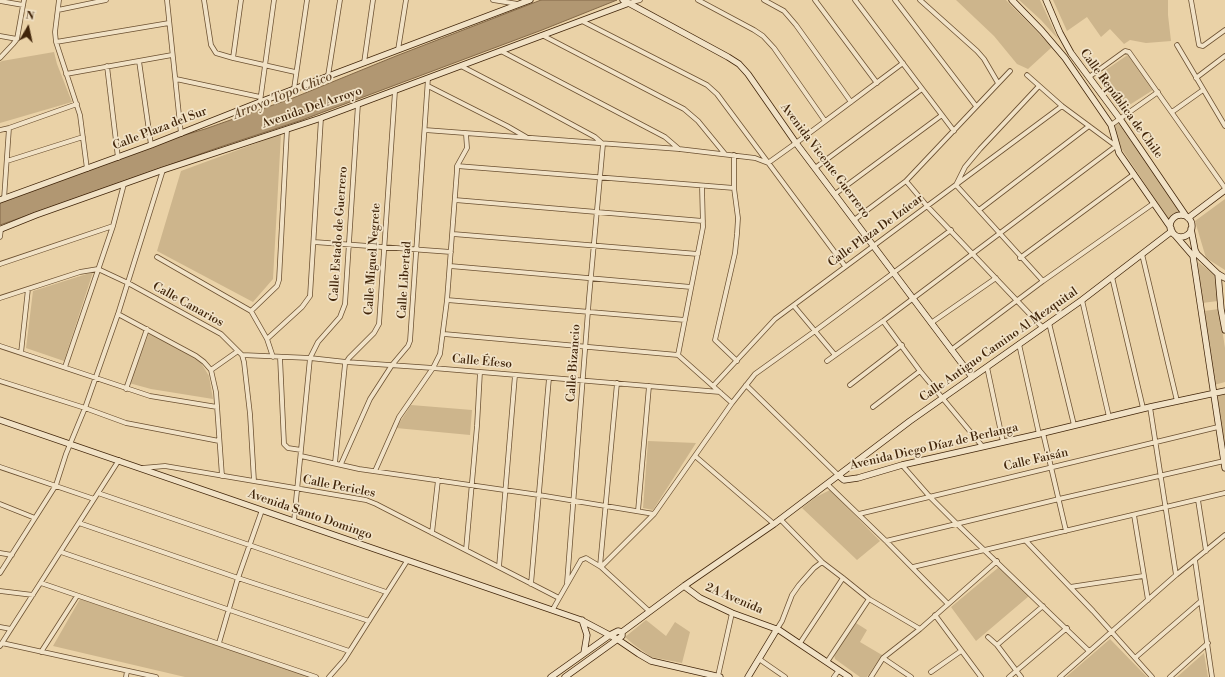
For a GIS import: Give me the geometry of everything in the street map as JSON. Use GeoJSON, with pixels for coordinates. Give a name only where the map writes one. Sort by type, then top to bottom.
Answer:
{"type":"FeatureCollection","features":[{"type":"Feature","properties":{"kind":"street"},"geometry":{"type":"LineString","coordinates":[[58,0],[55,32],[56,42],[80,115],[87,170]]}},
{"type":"Feature","properties":{"kind":"street"},"geometry":{"type":"LineString","coordinates":[[58,10],[106,0]]}},
{"type":"Feature","properties":{"kind":"street"},"geometry":{"type":"LineString","coordinates":[[167,0],[181,134]]}},
{"type":"Feature","properties":{"kind":"street"},"geometry":{"type":"LineString","coordinates":[[204,0],[213,48],[219,54],[264,66],[295,72]]}},
{"type":"Feature","properties":{"kind":"street"},"geometry":{"type":"LineString","coordinates":[[233,58],[241,0]]}},
{"type":"Feature","properties":{"kind":"street"},"geometry":{"type":"LineString","coordinates":[[176,79],[260,99],[274,0]]}},
{"type":"Feature","properties":{"kind":"street"},"geometry":{"type":"LineString","coordinates":[[294,89],[295,72],[307,0]]}},
{"type":"Feature","properties":{"kind":"street"},"geometry":{"type":"LineString","coordinates":[[328,76],[340,0]]}},
{"type":"Feature","properties":{"kind":"street"},"geometry":{"type":"LineString","coordinates":[[364,63],[373,0]]}},
{"type":"Feature","properties":{"kind":"street"},"geometry":{"type":"LineString","coordinates":[[398,50],[406,0]]}},
{"type":"Feature","properties":{"kind":"street"},"geometry":{"type":"LineString","coordinates":[[493,0],[519,4]]}},
{"type":"Feature","properties":{"kind":"street","name":"Calle Plaza del Sur"},"geometry":{"type":"LineString","coordinates":[[2,200],[151,146],[260,99],[294,89],[530,0]]}},
{"type":"Feature","properties":{"kind":"street"},"geometry":{"type":"LineString","coordinates":[[626,2],[640,0]]}},
{"type":"Feature","properties":{"kind":"street"},"geometry":{"type":"LineString","coordinates":[[698,0],[763,36],[774,48],[826,121]]}},
{"type":"Feature","properties":{"kind":"street"},"geometry":{"type":"LineString","coordinates":[[764,0],[780,8],[792,20],[851,102]]}},
{"type":"Feature","properties":{"kind":"street"},"geometry":{"type":"LineString","coordinates":[[815,0],[877,83]]}},
{"type":"Feature","properties":{"kind":"street"},"geometry":{"type":"LineString","coordinates":[[855,0],[954,131]]}},
{"type":"Feature","properties":{"kind":"street"},"geometry":{"type":"LineString","coordinates":[[895,0],[976,106]]}},
{"type":"Feature","properties":{"kind":"street"},"geometry":{"type":"LineString","coordinates":[[920,0],[977,51],[984,59],[998,83]]}},
{"type":"Feature","properties":{"kind":"street","name":"Calle República de Chile"},"geometry":{"type":"LineString","coordinates":[[1012,0],[1058,49],[1111,125],[1116,146],[1124,160],[1172,231],[1195,255],[1225,278]]}},
{"type":"Feature","properties":{"kind":"street","name":"Calle República de Chile"},"geometry":{"type":"LineString","coordinates":[[1046,0],[1066,45],[1120,119],[1187,217]]}},
{"type":"Feature","properties":{"kind":"street"},"geometry":{"type":"LineString","coordinates":[[1191,0],[1199,45],[1203,46],[1225,30]]}},
{"type":"Feature","properties":{"kind":"street"},"geometry":{"type":"LineString","coordinates":[[0,1],[24,2],[17,38],[0,58]]}},
{"type":"Feature","properties":{"kind":"street","name":"Avenida Del Arroyo"},"geometry":{"type":"LineString","coordinates":[[1,229],[163,170],[321,118],[542,36],[626,2]]}},
{"type":"Feature","properties":{"kind":"street","name":"Avenida Vicente Guerrero"},"geometry":{"type":"LineString","coordinates":[[626,2],[728,57],[748,74],[796,143],[972,377]]}},
{"type":"Feature","properties":{"kind":"street"},"geometry":{"type":"LineString","coordinates":[[582,20],[706,85],[718,94],[845,266]]}},
{"type":"Feature","properties":{"kind":"street"},"geometry":{"type":"LineString","coordinates":[[56,42],[169,23]]}},
{"type":"Feature","properties":{"kind":"street"},"geometry":{"type":"LineString","coordinates":[[0,36],[17,38]]}},
{"type":"Feature","properties":{"kind":"street"},"geometry":{"type":"LineString","coordinates":[[542,36],[684,109],[698,121],[724,154]]}},
{"type":"Feature","properties":{"kind":"street"},"geometry":{"type":"LineString","coordinates":[[1177,45],[1225,126]]}},
{"type":"Feature","properties":{"kind":"street"},"geometry":{"type":"LineString","coordinates":[[501,51],[659,133],[670,140],[679,149]]}},
{"type":"Feature","properties":{"kind":"street"},"geometry":{"type":"LineString","coordinates":[[1089,77],[1128,51],[1158,92],[1225,189],[1187,217]]}},
{"type":"Feature","properties":{"kind":"street"},"geometry":{"type":"LineString","coordinates":[[66,74],[172,54]]}},
{"type":"Feature","properties":{"kind":"street"},"geometry":{"type":"LineString","coordinates":[[1196,78],[1225,56]]}},
{"type":"Feature","properties":{"kind":"street"},"geometry":{"type":"LineString","coordinates":[[139,61],[151,146]]}},
{"type":"Feature","properties":{"kind":"street"},"geometry":{"type":"LineString","coordinates":[[768,163],[903,63]]}},
{"type":"Feature","properties":{"kind":"street"},"geometry":{"type":"LineString","coordinates":[[107,66],[118,158]]}},
{"type":"Feature","properties":{"kind":"street"},"geometry":{"type":"LineString","coordinates":[[460,66],[541,107],[595,137],[603,144]]}},
{"type":"Feature","properties":{"kind":"street"},"geometry":{"type":"LineString","coordinates":[[854,220],[906,181],[1010,71]]}},
{"type":"Feature","properties":{"kind":"street"},"geometry":{"type":"LineString","coordinates":[[827,361],[883,321],[1116,146],[1062,106],[1027,75]]}},
{"type":"Feature","properties":{"kind":"street","name":"Calle Libertad"},"geometry":{"type":"LineString","coordinates":[[342,464],[370,399],[410,341],[428,78]]}},
{"type":"Feature","properties":{"kind":"street"},"geometry":{"type":"LineString","coordinates":[[428,86],[528,138]]}},
{"type":"Feature","properties":{"kind":"street"},"geometry":{"type":"LineString","coordinates":[[1039,86],[980,149],[965,167],[956,185],[1020,258],[1043,281]]}},
{"type":"Feature","properties":{"kind":"street"},"geometry":{"type":"LineString","coordinates":[[815,168],[922,90]]}},
{"type":"Feature","properties":{"kind":"street"},"geometry":{"type":"LineString","coordinates":[[1172,112],[1204,90]]}},
{"type":"Feature","properties":{"kind":"street","name":"Calle Miguel Negrete"},"geometry":{"type":"LineString","coordinates":[[346,362],[374,333],[379,324],[395,91]]}},
{"type":"Feature","properties":{"kind":"street"},"geometry":{"type":"LineString","coordinates":[[1111,125],[1158,92]]}},
{"type":"Feature","properties":{"kind":"street"},"geometry":{"type":"LineString","coordinates":[[0,130],[76,104]]}},
{"type":"Feature","properties":{"kind":"street","name":"Calle Estado de Guerrero"},"geometry":{"type":"LineString","coordinates":[[294,521],[310,358],[318,342],[337,322],[344,309],[358,104]]}},
{"type":"Feature","properties":{"kind":"street","name":"Calle Plaza De Izúcar"},"geometry":{"type":"LineString","coordinates":[[713,386],[771,323],[845,266],[1062,106]]}},
{"type":"Feature","properties":{"kind":"street"},"geometry":{"type":"LineString","coordinates":[[835,194],[942,115]]}},
{"type":"Feature","properties":{"kind":"street"},"geometry":{"type":"LineString","coordinates":[[267,339],[307,302],[311,289],[321,118]]}},
{"type":"Feature","properties":{"kind":"street"},"geometry":{"type":"LineString","coordinates":[[979,210],[1089,126]]}},
{"type":"Feature","properties":{"kind":"street"},"geometry":{"type":"LineString","coordinates":[[2,200],[7,162],[9,128]]}},
{"type":"Feature","properties":{"kind":"street"},"geometry":{"type":"LineString","coordinates":[[251,311],[277,286],[279,280],[287,129]]}},
{"type":"Feature","properties":{"kind":"street"},"geometry":{"type":"LineString","coordinates":[[425,130],[679,149],[755,158],[768,163]]}},
{"type":"Feature","properties":{"kind":"street"},"geometry":{"type":"LineString","coordinates":[[376,471],[399,417],[433,368],[440,354],[444,334],[453,234],[457,166],[466,148],[466,134]]}},
{"type":"Feature","properties":{"kind":"street"},"geometry":{"type":"LineString","coordinates":[[7,162],[82,137]]}},
{"type":"Feature","properties":{"kind":"street","name":"Calle Bizancio"},"geometry":{"type":"LineString","coordinates":[[567,583],[585,346],[603,144]]}},
{"type":"Feature","properties":{"kind":"street"},"geometry":{"type":"LineString","coordinates":[[734,155],[734,188],[738,218],[736,247],[715,340],[737,361]]}},
{"type":"Feature","properties":{"kind":"street"},"geometry":{"type":"LineString","coordinates":[[457,166],[734,188]]}},
{"type":"Feature","properties":{"kind":"street"},"geometry":{"type":"LineString","coordinates":[[0,573],[56,485],[118,314],[163,170]]}},
{"type":"Feature","properties":{"kind":"street"},"geometry":{"type":"LineString","coordinates":[[1020,258],[1134,174]]}},
{"type":"Feature","properties":{"kind":"street"},"geometry":{"type":"LineString","coordinates":[[906,181],[927,206],[1042,327]]}},
{"type":"Feature","properties":{"kind":"street"},"geometry":{"type":"LineString","coordinates":[[65,367],[113,226],[124,184]]}},
{"type":"Feature","properties":{"kind":"street"},"geometry":{"type":"LineString","coordinates":[[678,355],[703,221],[702,186]]}},
{"type":"Feature","properties":{"kind":"street"},"geometry":{"type":"LineString","coordinates":[[455,200],[703,221]]}},
{"type":"Feature","properties":{"kind":"street"},"geometry":{"type":"LineString","coordinates":[[951,350],[1043,281],[1154,203]]}},
{"type":"Feature","properties":{"kind":"street"},"geometry":{"type":"LineString","coordinates":[[886,541],[1059,499],[1160,476],[1224,464],[1213,393],[1191,223],[1187,217],[1179,215],[1173,218],[1170,224],[1172,231],[1179,236],[1185,236],[1191,229]]}},
{"type":"Feature","properties":{"kind":"street"},"geometry":{"type":"LineString","coordinates":[[0,264],[113,226]]}},
{"type":"Feature","properties":{"kind":"street"},"geometry":{"type":"LineString","coordinates":[[0,237],[1,229]]}},
{"type":"Feature","properties":{"kind":"street"},"geometry":{"type":"LineString","coordinates":[[600,567],[654,514],[732,403],[755,374],[950,230]]}},
{"type":"Feature","properties":{"kind":"street","name":"Calle Antiguo Camino Al Mezquital"},"geometry":{"type":"LineString","coordinates":[[839,476],[889,437],[1082,300],[1172,231]]}},
{"type":"Feature","properties":{"kind":"street"},"geometry":{"type":"LineString","coordinates":[[453,234],[698,254]]}},
{"type":"Feature","properties":{"kind":"street"},"geometry":{"type":"LineString","coordinates":[[314,242],[451,252]]}},
{"type":"Feature","properties":{"kind":"street"},"geometry":{"type":"LineString","coordinates":[[1142,254],[1177,401]]}},
{"type":"Feature","properties":{"kind":"street"},"geometry":{"type":"LineString","coordinates":[[157,257],[251,311],[267,339],[273,357]]}},
{"type":"Feature","properties":{"kind":"street"},"geometry":{"type":"LineString","coordinates":[[450,266],[691,287]]}},
{"type":"Feature","properties":{"kind":"street"},"geometry":{"type":"LineString","coordinates":[[0,298],[80,272],[98,269]]}},
{"type":"Feature","properties":{"kind":"street","name":"Calle Canarios"},"geometry":{"type":"LineString","coordinates":[[98,269],[128,283],[221,334],[242,355]]}},
{"type":"Feature","properties":{"kind":"street"},"geometry":{"type":"LineString","coordinates":[[1218,274],[1221,309],[1225,330]]}},
{"type":"Feature","properties":{"kind":"street"},"geometry":{"type":"LineString","coordinates":[[1112,277],[1142,408]]}},
{"type":"Feature","properties":{"kind":"street"},"geometry":{"type":"LineString","coordinates":[[931,323],[996,278]]}},
{"type":"Feature","properties":{"kind":"street"},"geometry":{"type":"LineString","coordinates":[[21,353],[28,289]]}},
{"type":"Feature","properties":{"kind":"street"},"geometry":{"type":"LineString","coordinates":[[447,300],[685,320]]}},
{"type":"Feature","properties":{"kind":"street"},"geometry":{"type":"LineString","coordinates":[[1082,300],[1109,417]]}},
{"type":"Feature","properties":{"kind":"street"},"geometry":{"type":"LineString","coordinates":[[794,306],[835,355]]}},
{"type":"Feature","properties":{"kind":"street"},"geometry":{"type":"LineString","coordinates":[[118,314],[196,356],[211,370],[214,380],[217,407],[222,476]]}},
{"type":"Feature","properties":{"kind":"street"},"geometry":{"type":"LineString","coordinates":[[883,321],[942,399],[983,447]]}},
{"type":"Feature","properties":{"kind":"street"},"geometry":{"type":"LineString","coordinates":[[1049,323],[1074,425]]}},
{"type":"Feature","properties":{"kind":"street"},"geometry":{"type":"LineString","coordinates":[[126,389],[147,329]]}},
{"type":"Feature","properties":{"kind":"street"},"geometry":{"type":"LineString","coordinates":[[444,334],[678,355],[732,403]]}},
{"type":"Feature","properties":{"kind":"street"},"geometry":{"type":"LineString","coordinates":[[1019,344],[1066,531]]}},
{"type":"Feature","properties":{"kind":"street"},"geometry":{"type":"LineString","coordinates":[[850,385],[902,345]]}},
{"type":"Feature","properties":{"kind":"street"},"geometry":{"type":"LineString","coordinates":[[0,346],[126,389],[166,399],[217,407]]}},
{"type":"Feature","properties":{"kind":"street"},"geometry":{"type":"LineString","coordinates":[[211,370],[238,351]]}},
{"type":"Feature","properties":{"kind":"street"},"geometry":{"type":"LineString","coordinates":[[242,355],[248,385],[254,481]]}},
{"type":"Feature","properties":{"kind":"street","name":"Calle Éfeso"},"geometry":{"type":"LineString","coordinates":[[242,355],[310,358],[720,392]]}},
{"type":"Feature","properties":{"kind":"street"},"geometry":{"type":"LineString","coordinates":[[280,357],[284,444],[288,448],[301,450]]}},
{"type":"Feature","properties":{"kind":"street"},"geometry":{"type":"LineString","coordinates":[[335,463],[346,362]]}},
{"type":"Feature","properties":{"kind":"street"},"geometry":{"type":"LineString","coordinates":[[987,367],[1003,442]]}},
{"type":"Feature","properties":{"kind":"street"},"geometry":{"type":"LineString","coordinates":[[873,407],[920,371]]}},
{"type":"Feature","properties":{"kind":"street"},"geometry":{"type":"LineString","coordinates":[[466,550],[477,426],[480,372]]}},
{"type":"Feature","properties":{"kind":"street"},"geometry":{"type":"LineString","coordinates":[[499,567],[515,375]]}},
{"type":"Feature","properties":{"kind":"street"},"geometry":{"type":"LineString","coordinates":[[532,584],[549,378]]}},
{"type":"Feature","properties":{"kind":"street"},"geometry":{"type":"LineString","coordinates":[[0,381],[133,425],[219,441]]}},
{"type":"Feature","properties":{"kind":"street"},"geometry":{"type":"LineString","coordinates":[[600,567],[617,383]]}},
{"type":"Feature","properties":{"kind":"street"},"geometry":{"type":"LineString","coordinates":[[746,385],[839,476]]}},
{"type":"Feature","properties":{"kind":"street"},"geometry":{"type":"LineString","coordinates":[[638,511],[650,386]]}},
{"type":"Feature","properties":{"kind":"street","name":"Avenida Diego Díaz de Berlanga"},"geometry":{"type":"LineString","coordinates":[[551,677],[610,635],[622,632],[649,611],[780,520],[839,476],[844,480],[858,478],[902,465],[1041,434],[1150,406],[1225,390]]}},
{"type":"Feature","properties":{"kind":"street"},"geometry":{"type":"LineString","coordinates":[[1150,406],[1176,575]]}},
{"type":"Feature","properties":{"kind":"street","name":"Avenida Santo Domingo"},"geometry":{"type":"LineString","coordinates":[[0,420],[407,561],[553,609],[582,620],[617,639],[651,661],[719,677]]}},
{"type":"Feature","properties":{"kind":"street","name":"Calle Faisán"},"geometry":{"type":"LineString","coordinates":[[859,514],[1218,427]]}},
{"type":"Feature","properties":{"kind":"street"},"geometry":{"type":"LineString","coordinates":[[301,456],[360,469],[606,505],[654,514]]}},
{"type":"Feature","properties":{"kind":"street"},"geometry":{"type":"LineString","coordinates":[[695,456],[774,524]]}},
{"type":"Feature","properties":{"kind":"street"},"geometry":{"type":"LineString","coordinates":[[119,460],[1,645],[41,652],[156,677]]}},
{"type":"Feature","properties":{"kind":"street"},"geometry":{"type":"LineString","coordinates":[[902,465],[930,497],[956,523],[1090,651]]}},
{"type":"Feature","properties":{"kind":"street","name":"Calle Pericles"},"geometry":{"type":"LineString","coordinates":[[142,468],[165,466],[366,500],[559,598]]}},
{"type":"Feature","properties":{"kind":"street"},"geometry":{"type":"LineString","coordinates":[[0,467],[94,499]]}},
{"type":"Feature","properties":{"kind":"street"},"geometry":{"type":"LineString","coordinates":[[432,533],[438,480]]}},
{"type":"Feature","properties":{"kind":"street"},"geometry":{"type":"LineString","coordinates":[[827,484],[913,567],[948,604]]}},
{"type":"Feature","properties":{"kind":"street"},"geometry":{"type":"LineString","coordinates":[[98,493],[386,592]]}},
{"type":"Feature","properties":{"kind":"street"},"geometry":{"type":"LineString","coordinates":[[913,567],[1225,493]]}},
{"type":"Feature","properties":{"kind":"street"},"geometry":{"type":"LineString","coordinates":[[1198,500],[1206,551]]}},
{"type":"Feature","properties":{"kind":"street"},"geometry":{"type":"LineString","coordinates":[[1,506],[35,518]]}},
{"type":"Feature","properties":{"kind":"street"},"geometry":{"type":"LineString","coordinates":[[219,643],[238,578],[262,510]]}},
{"type":"Feature","properties":{"kind":"street"},"geometry":{"type":"LineString","coordinates":[[1134,515],[1148,600]]}},
{"type":"Feature","properties":{"kind":"street"},"geometry":{"type":"LineString","coordinates":[[780,520],[822,562],[869,599],[920,629]]}},
{"type":"Feature","properties":{"kind":"street"},"geometry":{"type":"LineString","coordinates":[[79,523],[238,578],[369,621]]}},
{"type":"Feature","properties":{"kind":"street"},"geometry":{"type":"LineString","coordinates":[[1060,677],[1176,575],[1225,535]]}},
{"type":"Feature","properties":{"kind":"street"},"geometry":{"type":"LineString","coordinates":[[1026,541],[1112,632],[1152,677]]}},
{"type":"Feature","properties":{"kind":"street"},"geometry":{"type":"LineString","coordinates":[[61,552],[349,651]]}},
{"type":"Feature","properties":{"kind":"street"},"geometry":{"type":"LineString","coordinates":[[0,553],[12,555]]}},
{"type":"Feature","properties":{"kind":"street"},"geometry":{"type":"LineString","coordinates":[[553,609],[582,559],[588,558],[649,611]]}},
{"type":"Feature","properties":{"kind":"street"},"geometry":{"type":"LineString","coordinates":[[1195,560],[1212,677]]}},
{"type":"Feature","properties":{"kind":"street"},"geometry":{"type":"LineString","coordinates":[[329,677],[338,668],[407,561]]}},
{"type":"Feature","properties":{"kind":"street"},"geometry":{"type":"LineString","coordinates":[[870,677],[883,658],[920,629],[997,561]]}},
{"type":"Feature","properties":{"kind":"street"},"geometry":{"type":"LineString","coordinates":[[748,677],[782,621],[792,595],[814,568],[822,562]]}},
{"type":"Feature","properties":{"kind":"street"},"geometry":{"type":"LineString","coordinates":[[1070,587],[1144,576]]}},
{"type":"Feature","properties":{"kind":"street"},"geometry":{"type":"LineString","coordinates":[[800,643],[843,578]]}},
{"type":"Feature","properties":{"kind":"street"},"geometry":{"type":"LineString","coordinates":[[41,583],[316,677]]}},
{"type":"Feature","properties":{"kind":"street","name":"2A Avenida"},"geometry":{"type":"LineString","coordinates":[[684,586],[700,598],[732,613],[777,629],[849,677]]}},
{"type":"Feature","properties":{"kind":"street"},"geometry":{"type":"LineString","coordinates":[[0,591],[33,596]]}},
{"type":"Feature","properties":{"kind":"street"},"geometry":{"type":"LineString","coordinates":[[41,652],[77,596]]}},
{"type":"Feature","properties":{"kind":"street"},"geometry":{"type":"LineString","coordinates":[[827,662],[869,599]]}},
{"type":"Feature","properties":{"kind":"street"},"geometry":{"type":"LineString","coordinates":[[1135,658],[1202,601]]}},
{"type":"Feature","properties":{"kind":"street"},"geometry":{"type":"LineString","coordinates":[[996,645],[1043,606]]}},
{"type":"Feature","properties":{"kind":"street"},"geometry":{"type":"LineString","coordinates":[[719,677],[732,613]]}},
{"type":"Feature","properties":{"kind":"street"},"geometry":{"type":"LineString","coordinates":[[936,615],[981,677]]}},
{"type":"Feature","properties":{"kind":"street"},"geometry":{"type":"LineString","coordinates":[[582,620],[587,635],[584,654]]}},
{"type":"Feature","properties":{"kind":"street"},"geometry":{"type":"LineString","coordinates":[[0,627],[11,628]]}},
{"type":"Feature","properties":{"kind":"street"},"geometry":{"type":"LineString","coordinates":[[1009,677],[1067,628]]}},
{"type":"Feature","properties":{"kind":"street","name":"Avenida Diego Díaz de Berlanga"},"geometry":{"type":"LineString","coordinates":[[565,677],[622,636],[622,632]]}},
{"type":"Feature","properties":{"kind":"street"},"geometry":{"type":"LineString","coordinates":[[988,637],[1021,677]]}},
{"type":"Feature","properties":{"kind":"street"},"geometry":{"type":"LineString","coordinates":[[1170,677],[1208,643]]}},
{"type":"Feature","properties":{"kind":"street"},"geometry":{"type":"LineString","coordinates":[[931,672],[961,651]]}},
{"type":"Feature","properties":{"kind":"street"},"geometry":{"type":"LineString","coordinates":[[883,658],[911,677]]}},
{"type":"Feature","properties":{"kind":"street"},"geometry":{"type":"LineString","coordinates":[[759,659],[785,677]]}},
{"type":"Feature","properties":{"kind":"street"},"geometry":{"type":"LineString","coordinates":[[834,677],[839,670]]}},
{"type":"Feature","properties":{"kind":"street"},"geometry":{"type":"LineString","coordinates":[[126,677],[127,671]]}},
{"type":"Feature","properties":{"kind":"shaded area"},"geometry":{"type":"Polygon","coordinates":[[[541,0],[617,0],[542,30],[302,120],[217,148],[0,225],[0,201],[151,145],[205,129],[293,98],[396,56],[541,0]]]}},
{"type":"Feature","properties":{"kind":"shaded area"},"geometry":{"type":"Polygon","coordinates":[[[956,0],[1006,0],[1052,47],[1028,69],[1017,64],[994,36],[956,0]]]}},
{"type":"Feature","properties":{"kind":"shaded area"},"geometry":{"type":"Polygon","coordinates":[[[1019,0],[1040,0],[1058,39],[1041,20],[1019,0]]]}},
{"type":"Feature","properties":{"kind":"shaded area"},"geometry":{"type":"Polygon","coordinates":[[[1053,0],[1168,0],[1171,41],[1146,43],[1130,40],[1124,44],[1110,29],[1101,37],[1087,17],[1067,31],[1053,0]]]}},
{"type":"Feature","properties":{"kind":"shaded area"},"geometry":{"type":"Polygon","coordinates":[[[54,52],[57,64],[72,102],[0,123],[0,62],[54,52]]]}},
{"type":"Feature","properties":{"kind":"shaded area"},"geometry":{"type":"Polygon","coordinates":[[[1129,54],[1153,90],[1120,111],[1097,76],[1129,54]]]}},
{"type":"Feature","properties":{"kind":"shaded area"},"geometry":{"type":"Polygon","coordinates":[[[1118,123],[1179,211],[1169,220],[1117,142],[1115,125],[1118,123]]]}},
{"type":"Feature","properties":{"kind":"shaded area"},"geometry":{"type":"Polygon","coordinates":[[[281,134],[273,279],[253,302],[157,251],[181,171],[281,134]]]}},
{"type":"Feature","properties":{"kind":"shaded area"},"geometry":{"type":"Polygon","coordinates":[[[1225,199],[1225,270],[1206,258],[1195,221],[1225,199]]]}},
{"type":"Feature","properties":{"kind":"shaded area"},"geometry":{"type":"Polygon","coordinates":[[[1198,262],[1215,275],[1218,301],[1202,303],[1198,262]]]}},
{"type":"Feature","properties":{"kind":"shaded area"},"geometry":{"type":"Polygon","coordinates":[[[93,272],[64,361],[26,348],[33,291],[93,272]]]}},
{"type":"Feature","properties":{"kind":"shaded area"},"geometry":{"type":"Polygon","coordinates":[[[1219,309],[1225,348],[1225,382],[1214,385],[1204,311],[1219,309]]]}},
{"type":"Feature","properties":{"kind":"shaded area"},"geometry":{"type":"Polygon","coordinates":[[[149,333],[200,361],[209,376],[213,399],[151,389],[129,383],[149,333]]]}},
{"type":"Feature","properties":{"kind":"shaded area"},"geometry":{"type":"Polygon","coordinates":[[[1225,394],[1225,454],[1216,396],[1225,394]]]}},
{"type":"Feature","properties":{"kind":"shaded area"},"geometry":{"type":"Polygon","coordinates":[[[411,405],[472,410],[470,435],[396,428],[411,405]]]}},
{"type":"Feature","properties":{"kind":"shaded area"},"geometry":{"type":"Polygon","coordinates":[[[648,441],[696,443],[653,510],[643,508],[648,441]]]}},
{"type":"Feature","properties":{"kind":"shaded area"},"geometry":{"type":"Polygon","coordinates":[[[830,490],[880,541],[857,560],[802,508],[816,497],[830,490]]]}},
{"type":"Feature","properties":{"kind":"shaded area"},"geometry":{"type":"Polygon","coordinates":[[[999,567],[1029,596],[976,641],[951,607],[999,567]]]}},
{"type":"Feature","properties":{"kind":"shaded area"},"geometry":{"type":"Polygon","coordinates":[[[80,599],[309,677],[185,677],[53,646],[80,599]]]}},
{"type":"Feature","properties":{"kind":"shaded area"},"geometry":{"type":"Polygon","coordinates":[[[646,620],[666,636],[675,622],[690,632],[682,663],[651,657],[625,637],[646,620]]]}},
{"type":"Feature","properties":{"kind":"shaded area"},"geometry":{"type":"Polygon","coordinates":[[[856,623],[867,630],[860,642],[882,655],[867,677],[860,677],[835,659],[834,655],[856,623]]]}},
{"type":"Feature","properties":{"kind":"shaded area"},"geometry":{"type":"Polygon","coordinates":[[[1110,639],[1147,677],[1066,677],[1110,639]]]}},
{"type":"Feature","properties":{"kind":"shaded area"},"geometry":{"type":"Polygon","coordinates":[[[1204,653],[1208,677],[1177,677],[1204,653]]]}},
{"type":"Feature","properties":{"kind":"water label","name":"Arroyo Topo Chico"},"geometry":{"type":"Point","coordinates":[283,96]}}]}
